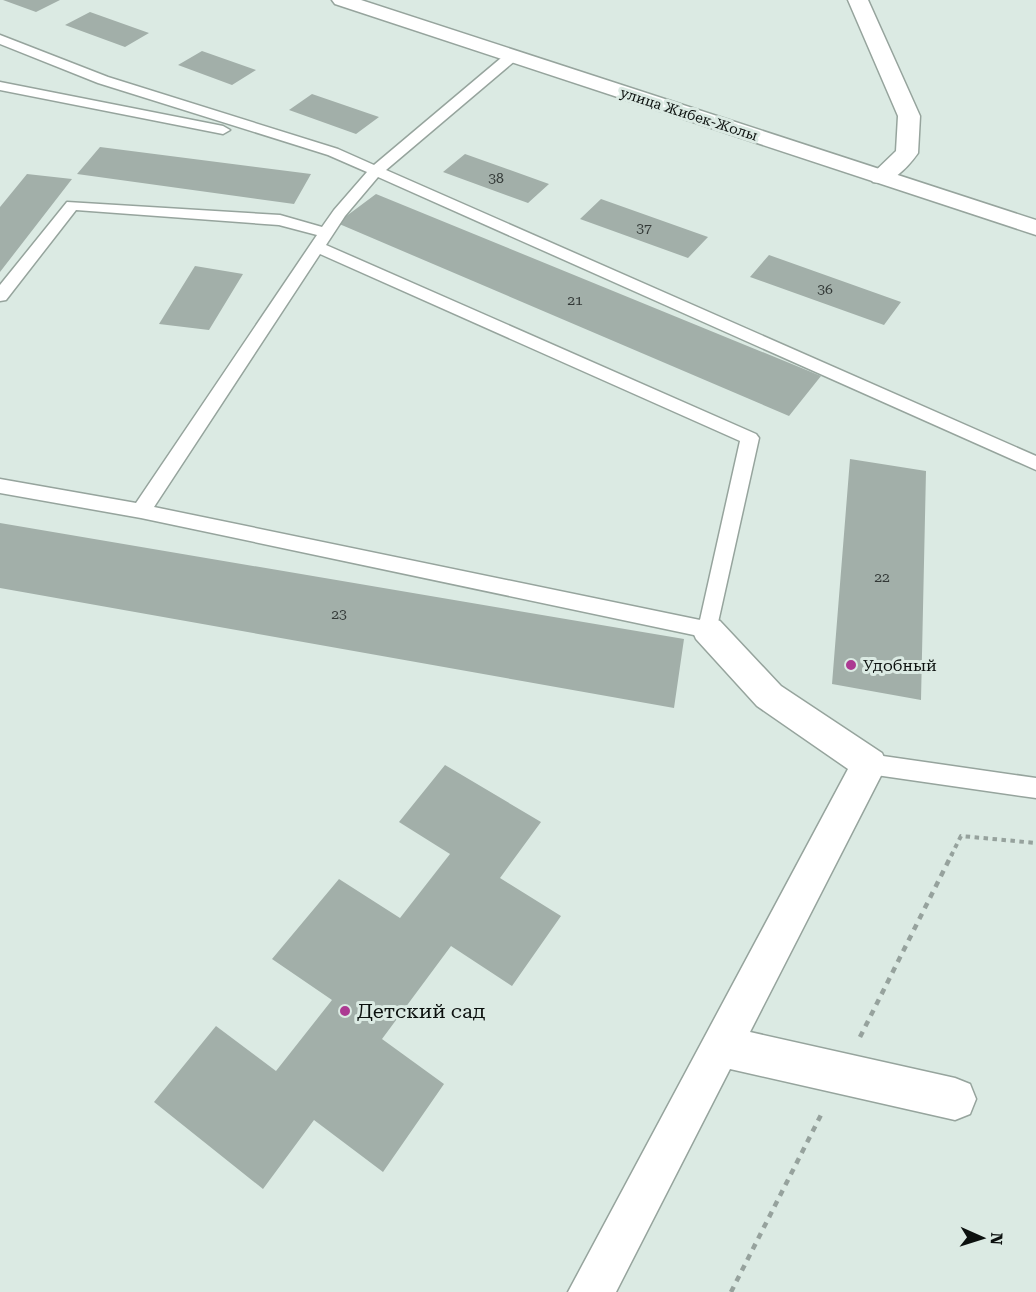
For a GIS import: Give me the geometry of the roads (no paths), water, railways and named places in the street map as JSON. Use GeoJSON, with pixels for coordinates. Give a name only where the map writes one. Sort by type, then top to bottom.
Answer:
{"type":"FeatureCollection","features":[{"type":"Feature","properties":{"kind":"street","name":"улица Жибек-Жолы"},"geometry":{"type":"LineString","coordinates":[[342,0],[1036,228]]}},
{"type":"Feature","properties":{"kind":"street"},"geometry":{"type":"LineString","coordinates":[[858,0],[909,116],[907,153],[881,177]]}},
{"type":"Feature","properties":{"kind":"street"},"geometry":{"type":"LineString","coordinates":[[591,1292],[869,764],[769,696],[708,630]]}},
{"type":"Feature","properties":{"kind":"street"},"geometry":{"type":"LineString","coordinates":[[720,1046],[956,1099]]}},
{"type":"Feature","properties":{"kind":"lane"},"geometry":{"type":"LineString","coordinates":[[0,39],[103,80],[333,152],[377,170],[1036,463]]}},
{"type":"Feature","properties":{"kind":"lane"},"geometry":{"type":"LineString","coordinates":[[141,511],[320,239],[377,170],[512,56]]}},
{"type":"Feature","properties":{"kind":"lane"},"geometry":{"type":"LineString","coordinates":[[0,86],[333,152]]}},
{"type":"Feature","properties":{"kind":"lane"},"geometry":{"type":"LineString","coordinates":[[0,104],[20,89]]}},
{"type":"Feature","properties":{"kind":"lane"},"geometry":{"type":"LineString","coordinates":[[0,296],[72,205],[280,220],[750,438],[708,630],[141,511],[0,486]]}},
{"type":"Feature","properties":{"kind":"lane"},"geometry":{"type":"LineString","coordinates":[[869,764],[1036,788]]}},
{"type":"Feature","properties":{"kind":"place","name":"Удобный"},"geometry":{"type":"Point","coordinates":[851,665]}},
{"type":"Feature","properties":{"kind":"place","name":"Детский сад"},"geometry":{"type":"Point","coordinates":[345,1011]}}]}
